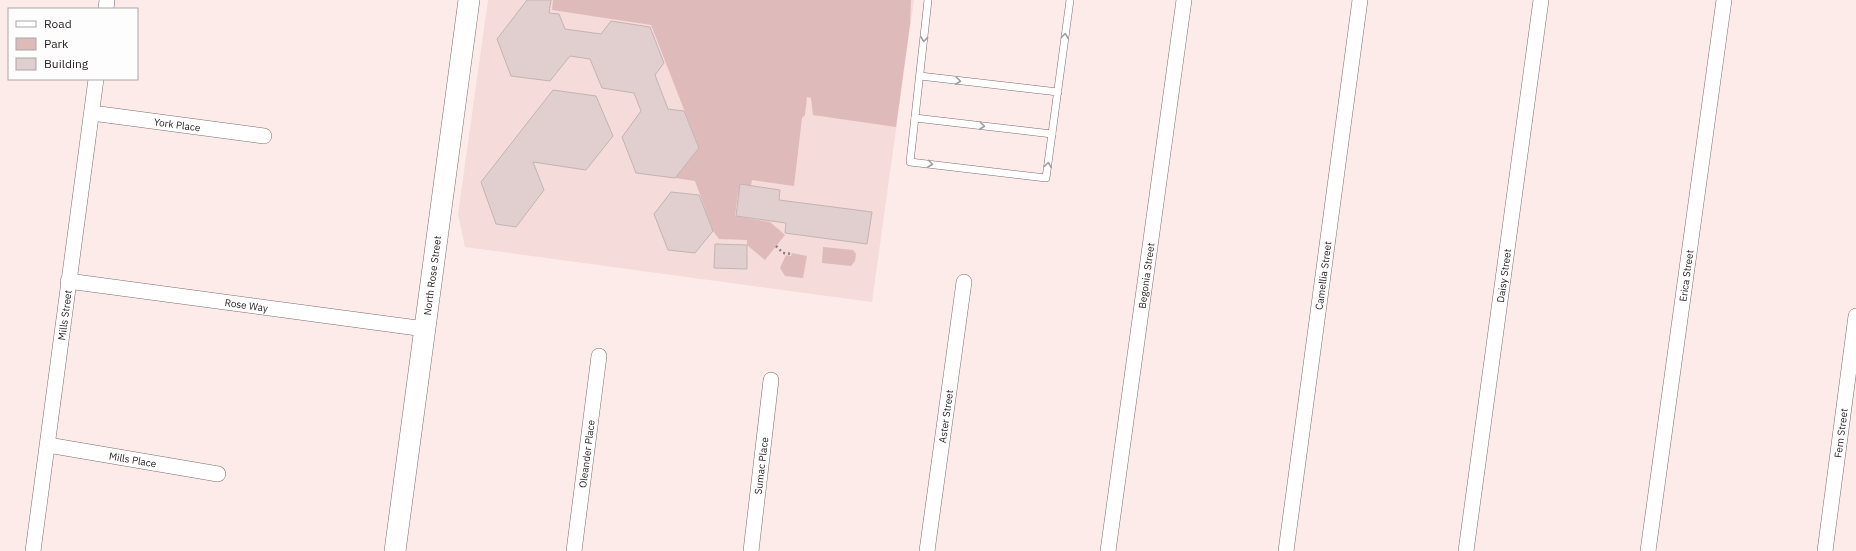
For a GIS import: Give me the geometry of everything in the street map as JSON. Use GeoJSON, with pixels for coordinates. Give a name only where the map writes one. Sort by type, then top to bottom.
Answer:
{"type":"FeatureCollection","features":[{"type":"Feature","properties":{"kind":"street","name":"North Rose Street"},"geometry":{"type":"LineString","coordinates":[[395,551],[469,0]]}},
{"type":"Feature","properties":{"kind":"street","name":"Begonia Street"},"geometry":{"type":"LineString","coordinates":[[1108,551],[1184,0]]}},
{"type":"Feature","properties":{"kind":"street","name":"Camellia Street"},"geometry":{"type":"LineString","coordinates":[[1286,551],[1360,0]]}},
{"type":"Feature","properties":{"kind":"street","name":"Daisy Street"},"geometry":{"type":"LineString","coordinates":[[1466,551],[1540,0]]}},
{"type":"Feature","properties":{"kind":"street","name":"Erica Street"},"geometry":{"type":"LineString","coordinates":[[1648,551],[1724,0]]}},
{"type":"Feature","properties":{"kind":"street","name":"Mills Street"},"geometry":{"type":"LineString","coordinates":[[33,551],[96,80]]}},
{"type":"Feature","properties":{"kind":"street","name":"York Place"},"geometry":{"type":"LineString","coordinates":[[92,113],[264,136]]}},
{"type":"Feature","properties":{"kind":"street","name":"Rose Way"},"geometry":{"type":"LineString","coordinates":[[68,281],[425,329]]}},
{"type":"Feature","properties":{"kind":"street","name":"Aster Street"},"geometry":{"type":"LineString","coordinates":[[927,551],[964,282]]}},
{"type":"Feature","properties":{"kind":"street","name":"Fern Street"},"geometry":{"type":"LineString","coordinates":[[1825,551],[1856,316]]}},
{"type":"Feature","properties":{"kind":"street","name":"Oleander Place"},"geometry":{"type":"LineString","coordinates":[[574,551],[599,356]]}},
{"type":"Feature","properties":{"kind":"street","name":"Sumac Place"},"geometry":{"type":"LineString","coordinates":[[751,551],[772,380]]}},
{"type":"Feature","properties":{"kind":"street","name":"Mills Place"},"geometry":{"type":"LineString","coordinates":[[48,445],[218,474]]}},
{"type":"Feature","properties":{"kind":"lane"},"geometry":{"type":"LineString","coordinates":[[928,0],[910,162],[1046,178],[1070,0]]}},
{"type":"Feature","properties":{"kind":"lane"},"geometry":{"type":"LineString","coordinates":[[920,76],[1058,92]]}},
{"type":"Feature","properties":{"kind":"lane"},"geometry":{"type":"LineString","coordinates":[[915,118],[1052,134]]}},
{"type":"Feature","properties":{"kind":"path"},"geometry":{"type":"LineString","coordinates":[[776,246],[783,253],[792,254]]}},
{"type":"Feature","properties":{"kind":"shaded area"},"geometry":{"type":"Polygon","coordinates":[[[488,0],[914,0],[872,302],[465,247],[458,214],[488,0]]]}},
{"type":"Feature","properties":{"kind":"green space"},"geometry":{"type":"Polygon","coordinates":[[[553,0],[911,0],[910,24],[896,127],[813,115],[811,98],[807,97],[805,115],[802,118],[794,186],[752,180],[751,186],[738,193],[735,216],[770,222],[785,235],[765,260],[747,245],[747,240],[719,239],[713,231],[695,181],[675,178],[699,148],[651,25],[552,10],[553,0]]]}},
{"type":"Feature","properties":{"kind":"green space"},"geometry":{"type":"Polygon","coordinates":[[[823,247],[853,250],[856,254],[855,261],[851,266],[822,263],[823,247]]]}},
{"type":"Feature","properties":{"kind":"green space"},"geometry":{"type":"Polygon","coordinates":[[[792,253],[807,256],[803,278],[785,276],[780,268],[786,255],[791,256],[792,253]]]}},
{"type":"Feature","properties":{"kind":"building"},"geometry":{"type":"Polygon","coordinates":[[[527,0],[551,0],[549,13],[559,14],[565,29],[601,34],[611,21],[650,27],[664,63],[655,75],[668,109],[684,111],[699,148],[675,178],[636,173],[622,137],[641,111],[634,93],[602,88],[590,59],[570,56],[550,81],[511,76],[497,39],[527,0]]]}},
{"type":"Feature","properties":{"kind":"building"},"geometry":{"type":"Polygon","coordinates":[[[553,90],[596,96],[613,136],[586,170],[533,162],[544,190],[516,227],[496,224],[481,182],[553,90]]]}},
{"type":"Feature","properties":{"kind":"building"},"geometry":{"type":"Polygon","coordinates":[[[740,184],[780,190],[779,200],[872,212],[867,244],[785,233],[786,223],[736,216],[740,184]]]}},
{"type":"Feature","properties":{"kind":"building"},"geometry":{"type":"Polygon","coordinates":[[[671,192],[699,195],[713,231],[695,253],[668,250],[654,214],[671,192]]]}},
{"type":"Feature","properties":{"kind":"building"},"geometry":{"type":"Polygon","coordinates":[[[715,244],[747,245],[747,269],[714,268],[715,244]]]}}]}
